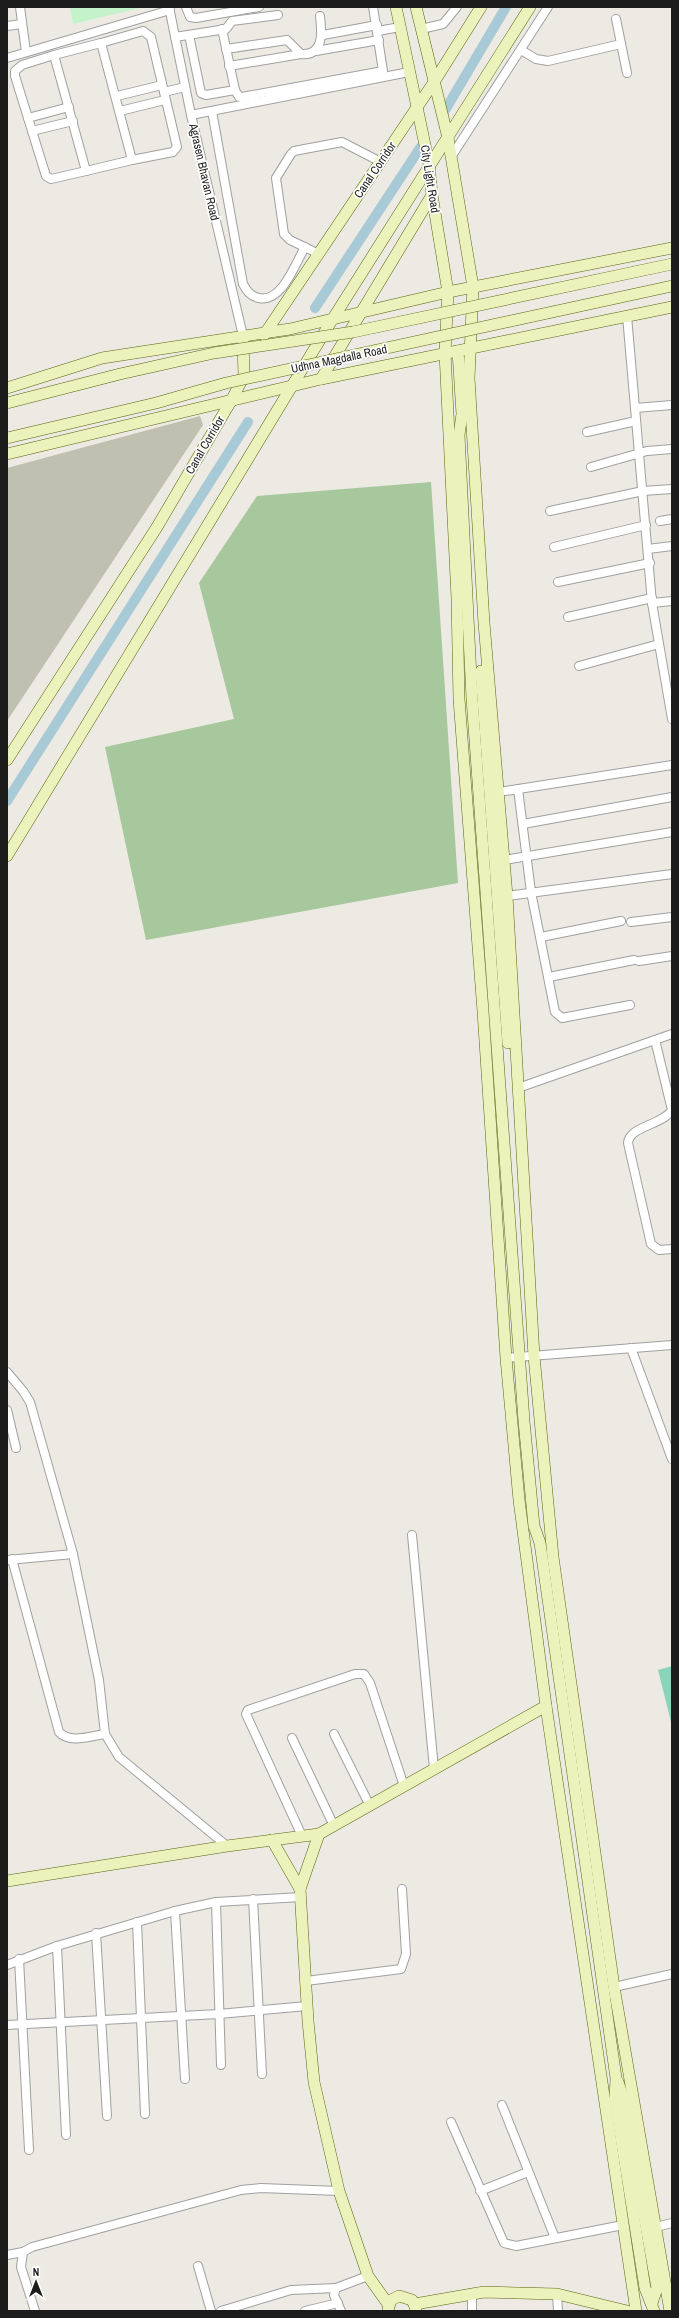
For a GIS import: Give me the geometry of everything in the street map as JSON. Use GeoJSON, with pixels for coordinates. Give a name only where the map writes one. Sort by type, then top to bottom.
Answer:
{"type":"FeatureCollection","features":[{"type":"Feature","properties":{"kind":"main road","name":"City Light Road"},"geometry":{"type":"LineString","coordinates":[[396,7],[416,108],[429,164],[432,195],[448,292],[445,353],[457,598],[459,699],[484,1019],[506,1358],[519,1504],[546,1706],[636,2311]]}},
{"type":"Feature","properties":{"kind":"main road"},"geometry":{"type":"LineString","coordinates":[[416,7],[420,29],[448,138],[473,287],[469,378],[484,623],[507,896],[518,1088],[527,1356],[553,1557],[614,1987],[670,2311]]}},
{"type":"Feature","properties":{"kind":"main road","name":"Canal Corridor"},"geometry":{"type":"LineString","coordinates":[[245,361],[267,332],[381,162],[481,7]]}},
{"type":"Feature","properties":{"kind":"main road"},"geometry":{"type":"LineString","coordinates":[[7,856],[332,320],[429,164],[448,138],[530,7]]}},
{"type":"Feature","properties":{"kind":"main road"},"geometry":{"type":"LineString","coordinates":[[321,379],[360,311],[432,195]]}},
{"type":"Feature","properties":{"kind":"main road"},"geometry":{"type":"LineString","coordinates":[[7,388],[102,358],[267,332],[332,320],[360,311],[448,292],[672,248]]}},
{"type":"Feature","properties":{"kind":"main road","name":"Udhna Magdalla Road"},"geometry":{"type":"LineString","coordinates":[[7,403],[120,374],[207,355],[353,332],[672,264]]}},
{"type":"Feature","properties":{"kind":"main road","name":"Udhna Magdalla Road"},"geometry":{"type":"LineString","coordinates":[[7,438],[226,383],[672,286]]}},
{"type":"Feature","properties":{"kind":"main road"},"geometry":{"type":"LineString","coordinates":[[7,454],[321,379],[672,307]]}},
{"type":"Feature","properties":{"kind":"main road","name":"Canal Corridor"},"geometry":{"type":"LineString","coordinates":[[7,760],[157,527],[231,401],[244,376],[245,361],[242,336]]}},
{"type":"Feature","properties":{"kind":"main road"},"geometry":{"type":"LineString","coordinates":[[458,351],[462,414],[468,433],[472,600],[527,1356],[542,1526],[540,1543],[616,2078],[624,2097],[657,2288],[653,2307]]}},
{"type":"Feature","properties":{"kind":"main road"},"geometry":{"type":"LineString","coordinates":[[7,1881],[227,1846],[319,1834],[546,1706]]}},
{"type":"Feature","properties":{"kind":"main road"},"geometry":{"type":"LineString","coordinates":[[319,1834],[301,1893],[307,2006],[314,2082],[339,2191],[368,2276],[388,2308],[399,2296],[408,2297],[415,2307],[472,2293],[557,2294],[627,2311]]}},
{"type":"Feature","properties":{"kind":"main road"},"geometry":{"type":"LineString","coordinates":[[272,1840],[301,1893]]}},
{"type":"Feature","properties":{"kind":"street"},"geometry":{"type":"LineString","coordinates":[[20,7],[26,52]]}},
{"type":"Feature","properties":{"kind":"street"},"geometry":{"type":"LineString","coordinates":[[186,7],[190,17],[196,18],[259,7]]}},
{"type":"Feature","properties":{"kind":"street"},"geometry":{"type":"LineString","coordinates":[[222,29],[235,90],[239,96],[242,97],[381,72],[384,66],[373,7]]}},
{"type":"Feature","properties":{"kind":"street"},"geometry":{"type":"LineString","coordinates":[[420,29],[443,24],[457,7]]}},
{"type":"Feature","properties":{"kind":"street"},"geometry":{"type":"LineString","coordinates":[[451,157],[548,7]]}},
{"type":"Feature","properties":{"kind":"street"},"geometry":{"type":"LineString","coordinates":[[7,58],[170,8]]}},
{"type":"Feature","properties":{"kind":"street","name":"Agrasen Bhavan Road"},"geometry":{"type":"LineString","coordinates":[[170,8],[191,115],[242,336]]}},
{"type":"Feature","properties":{"kind":"street"},"geometry":{"type":"LineString","coordinates":[[175,37],[226,29],[232,21],[278,15]]}},
{"type":"Feature","properties":{"kind":"street"},"geometry":{"type":"LineString","coordinates":[[316,51],[323,35],[320,16]]}},
{"type":"Feature","properties":{"kind":"street"},"geometry":{"type":"LineString","coordinates":[[616,19],[627,73]]}},
{"type":"Feature","properties":{"kind":"street"},"geometry":{"type":"LineString","coordinates":[[7,26],[22,24]]}},
{"type":"Feature","properties":{"kind":"street"},"geometry":{"type":"LineString","coordinates":[[323,35],[377,28],[400,27]]}},
{"type":"Feature","properties":{"kind":"street"},"geometry":{"type":"LineString","coordinates":[[143,31],[147,32],[151,37],[177,147],[176,150],[86,171],[47,178],[15,71],[22,65],[102,43],[143,31]]}},
{"type":"Feature","properties":{"kind":"street"},"geometry":{"type":"LineString","coordinates":[[189,35],[201,93],[206,95],[235,90]]}},
{"type":"Feature","properties":{"kind":"street"},"geometry":{"type":"LineString","coordinates":[[82,36],[84,47]]}},
{"type":"Feature","properties":{"kind":"street"},"geometry":{"type":"LineString","coordinates":[[226,49],[287,40],[301,54]]}},
{"type":"Feature","properties":{"kind":"street"},"geometry":{"type":"LineString","coordinates":[[229,66],[379,40]]}},
{"type":"Feature","properties":{"kind":"street"},"geometry":{"type":"LineString","coordinates":[[102,43],[132,160]]}},
{"type":"Feature","properties":{"kind":"street"},"geometry":{"type":"LineString","coordinates":[[521,50],[536,59],[548,61],[621,44]]}},
{"type":"Feature","properties":{"kind":"street"},"geometry":{"type":"LineString","coordinates":[[54,55],[86,171]]}},
{"type":"Feature","properties":{"kind":"street"},"geometry":{"type":"LineString","coordinates":[[191,115],[409,72]]}},
{"type":"Feature","properties":{"kind":"street"},"geometry":{"type":"LineString","coordinates":[[116,96],[164,92],[185,87]]}},
{"type":"Feature","properties":{"kind":"street"},"geometry":{"type":"LineString","coordinates":[[120,111],[164,92]]}},
{"type":"Feature","properties":{"kind":"street"},"geometry":{"type":"LineString","coordinates":[[28,118],[69,107]]}},
{"type":"Feature","properties":{"kind":"street"},"geometry":{"type":"LineString","coordinates":[[212,111],[243,284],[247,291],[252,295],[265,298],[276,294],[305,247]]}},
{"type":"Feature","properties":{"kind":"street"},"geometry":{"type":"LineString","coordinates":[[32,131],[72,121]]}},
{"type":"Feature","properties":{"kind":"street"},"geometry":{"type":"LineString","coordinates":[[319,254],[290,240],[284,234],[276,178],[291,154],[294,151],[342,142],[381,162]]}},
{"type":"Feature","properties":{"kind":"street"},"geometry":{"type":"LineString","coordinates":[[628,316],[652,600],[671,705],[672,719]]}},
{"type":"Feature","properties":{"kind":"street"},"geometry":{"type":"LineString","coordinates":[[635,408],[672,405]]}},
{"type":"Feature","properties":{"kind":"street"},"geometry":{"type":"LineString","coordinates":[[587,432],[636,421]]}},
{"type":"Feature","properties":{"kind":"street"},"geometry":{"type":"LineString","coordinates":[[591,467],[639,455],[647,451],[672,449]]}},
{"type":"Feature","properties":{"kind":"street"},"geometry":{"type":"LineString","coordinates":[[550,511],[643,491],[672,489]]}},
{"type":"Feature","properties":{"kind":"street"},"geometry":{"type":"LineString","coordinates":[[660,520],[672,519]]}},
{"type":"Feature","properties":{"kind":"street"},"geometry":{"type":"LineString","coordinates":[[554,548],[646,525]]}},
{"type":"Feature","properties":{"kind":"street"},"geometry":{"type":"LineString","coordinates":[[648,549],[672,546]]}},
{"type":"Feature","properties":{"kind":"street"},"geometry":{"type":"LineString","coordinates":[[558,582],[650,563]]}},
{"type":"Feature","properties":{"kind":"street"},"geometry":{"type":"LineString","coordinates":[[568,617],[652,600],[672,601]]}},
{"type":"Feature","properties":{"kind":"street"},"geometry":{"type":"LineString","coordinates":[[579,666],[659,644]]}},
{"type":"Feature","properties":{"kind":"street"},"geometry":{"type":"LineString","coordinates":[[498,792],[672,765]]}},
{"type":"Feature","properties":{"kind":"street"},"geometry":{"type":"LineString","coordinates":[[518,790],[531,892],[555,1012],[562,1018],[630,1006]]}},
{"type":"Feature","properties":{"kind":"street"},"geometry":{"type":"LineString","coordinates":[[523,824],[672,797]]}},
{"type":"Feature","properties":{"kind":"street"},"geometry":{"type":"LineString","coordinates":[[504,860],[672,832]]}},
{"type":"Feature","properties":{"kind":"street"},"geometry":{"type":"LineString","coordinates":[[507,896],[672,874]]}},
{"type":"Feature","properties":{"kind":"street"},"geometry":{"type":"LineString","coordinates":[[631,922],[672,917]]}},
{"type":"Feature","properties":{"kind":"street"},"geometry":{"type":"LineString","coordinates":[[541,937],[621,921]]}},
{"type":"Feature","properties":{"kind":"street"},"geometry":{"type":"LineString","coordinates":[[549,977],[672,956]]}},
{"type":"Feature","properties":{"kind":"street"},"geometry":{"type":"LineString","coordinates":[[518,1088],[672,1034]]}},
{"type":"Feature","properties":{"kind":"street"},"geometry":{"type":"LineString","coordinates":[[655,1040],[672,1110],[662,1119],[633,1133],[628,1138],[628,1143],[651,1244],[659,1250],[672,1249]]}},
{"type":"Feature","properties":{"kind":"street"},"geometry":{"type":"LineString","coordinates":[[506,1358],[672,1345]]}},
{"type":"Feature","properties":{"kind":"street"},"geometry":{"type":"LineString","coordinates":[[631,1348],[672,1459]]}},
{"type":"Feature","properties":{"kind":"street"},"geometry":{"type":"LineString","coordinates":[[7,1372],[30,1402],[73,1554],[99,1680],[105,1734],[119,1758],[227,1846]]}},
{"type":"Feature","properties":{"kind":"street"},"geometry":{"type":"LineString","coordinates":[[7,1410],[16,1448]]}},
{"type":"Feature","properties":{"kind":"street"},"geometry":{"type":"LineString","coordinates":[[412,1536],[434,1769]]}},
{"type":"Feature","properties":{"kind":"street"},"geometry":{"type":"LineString","coordinates":[[73,1554],[10,1560],[59,1732],[62,1736],[72,1738],[105,1734]]}},
{"type":"Feature","properties":{"kind":"street"},"geometry":{"type":"LineString","coordinates":[[302,1836],[246,1714],[248,1710],[355,1674],[364,1674],[370,1683],[404,1786]]}},
{"type":"Feature","properties":{"kind":"street"},"geometry":{"type":"LineString","coordinates":[[334,1734],[370,1806]]}},
{"type":"Feature","properties":{"kind":"street"},"geometry":{"type":"LineString","coordinates":[[292,1738],[334,1826]]}},
{"type":"Feature","properties":{"kind":"street"},"geometry":{"type":"LineString","coordinates":[[306,1981],[401,1969],[404,1965],[406,1954],[402,1889]]}},
{"type":"Feature","properties":{"kind":"street"},"geometry":{"type":"LineString","coordinates":[[7,1965],[19,1959],[96,1933],[176,1911],[216,1902],[301,1893]]}},
{"type":"Feature","properties":{"kind":"street"},"geometry":{"type":"LineString","coordinates":[[253,1899],[262,2074]]}},
{"type":"Feature","properties":{"kind":"street"},"geometry":{"type":"LineString","coordinates":[[216,1902],[221,2065]]}},
{"type":"Feature","properties":{"kind":"street"},"geometry":{"type":"LineString","coordinates":[[176,1911],[185,2079]]}},
{"type":"Feature","properties":{"kind":"street"},"geometry":{"type":"LineString","coordinates":[[137,1922],[145,2114]]}},
{"type":"Feature","properties":{"kind":"street"},"geometry":{"type":"LineString","coordinates":[[96,1933],[100,2021],[107,2116]]}},
{"type":"Feature","properties":{"kind":"street"},"geometry":{"type":"LineString","coordinates":[[57,1946],[66,2135]]}},
{"type":"Feature","properties":{"kind":"street"},"geometry":{"type":"LineString","coordinates":[[19,1959],[28,2150]]}},
{"type":"Feature","properties":{"kind":"street"},"geometry":{"type":"LineString","coordinates":[[614,1987],[672,1974]]}},
{"type":"Feature","properties":{"kind":"street"},"geometry":{"type":"LineString","coordinates":[[7,2026],[219,2014],[307,2006]]}},
{"type":"Feature","properties":{"kind":"street"},"geometry":{"type":"LineString","coordinates":[[502,2105],[555,2238]]}},
{"type":"Feature","properties":{"kind":"street"},"geometry":{"type":"LineString","coordinates":[[451,2122],[504,2243],[516,2246],[623,2225]]}},
{"type":"Feature","properties":{"kind":"street"},"geometry":{"type":"LineString","coordinates":[[480,2191],[528,2172]]}},
{"type":"Feature","properties":{"kind":"street"},"geometry":{"type":"LineString","coordinates":[[7,2255],[23,2252],[32,2247],[241,2190],[261,2188],[339,2191]]}},
{"type":"Feature","properties":{"kind":"street"},"geometry":{"type":"LineString","coordinates":[[656,2227],[672,2223]]}},
{"type":"Feature","properties":{"kind":"street"},"geometry":{"type":"LineString","coordinates":[[23,2252],[20,2267],[35,2311]]}},
{"type":"Feature","properties":{"kind":"street"},"geometry":{"type":"LineString","coordinates":[[198,2266],[211,2311]]}},
{"type":"Feature","properties":{"kind":"street"},"geometry":{"type":"LineString","coordinates":[[221,2311],[291,2290],[336,2288],[368,2276]]}},
{"type":"Feature","properties":{"kind":"street"},"geometry":{"type":"LineString","coordinates":[[336,2288],[334,2295],[341,2311]]}},
{"type":"Feature","properties":{"kind":"street"},"geometry":{"type":"LineString","coordinates":[[472,2293],[472,2311]]}},
{"type":"Feature","properties":{"kind":"street"},"geometry":{"type":"LineString","coordinates":[[557,2294],[558,2311]]}},
{"type":"Feature","properties":{"kind":"street"},"geometry":{"type":"LineString","coordinates":[[305,2311],[338,2303]]}},
{"type":"Feature","properties":{"kind":"shaded area"},"geometry":{"type":"Polygon","coordinates":[[[200,416],[203,425],[7,721],[7,468],[200,416]]]}},
{"type":"Feature","properties":{"kind":"green space"},"geometry":{"type":"Polygon","coordinates":[[[70,7],[144,7],[73,24],[70,7]]]}},
{"type":"Feature","properties":{"kind":"green space"},"geometry":{"type":"Polygon","coordinates":[[[431,482],[458,883],[146,940],[105,747],[234,719],[199,583],[257,496],[431,482]]]}},
{"type":"Feature","properties":{"kind":"green space"},"geometry":{"type":"Polygon","coordinates":[[[672,1666],[672,1726],[658,1670],[672,1666]]]}},
{"type":"Feature","properties":{"kind":"waterway"},"geometry":{"type":"LineString","coordinates":[[444,112],[506,7]]}},
{"type":"Feature","properties":{"kind":"waterway"},"geometry":{"type":"LineString","coordinates":[[315,308],[420,148]]}},
{"type":"Feature","properties":{"kind":"waterway"},"geometry":{"type":"LineString","coordinates":[[7,801],[248,422]]}}]}
